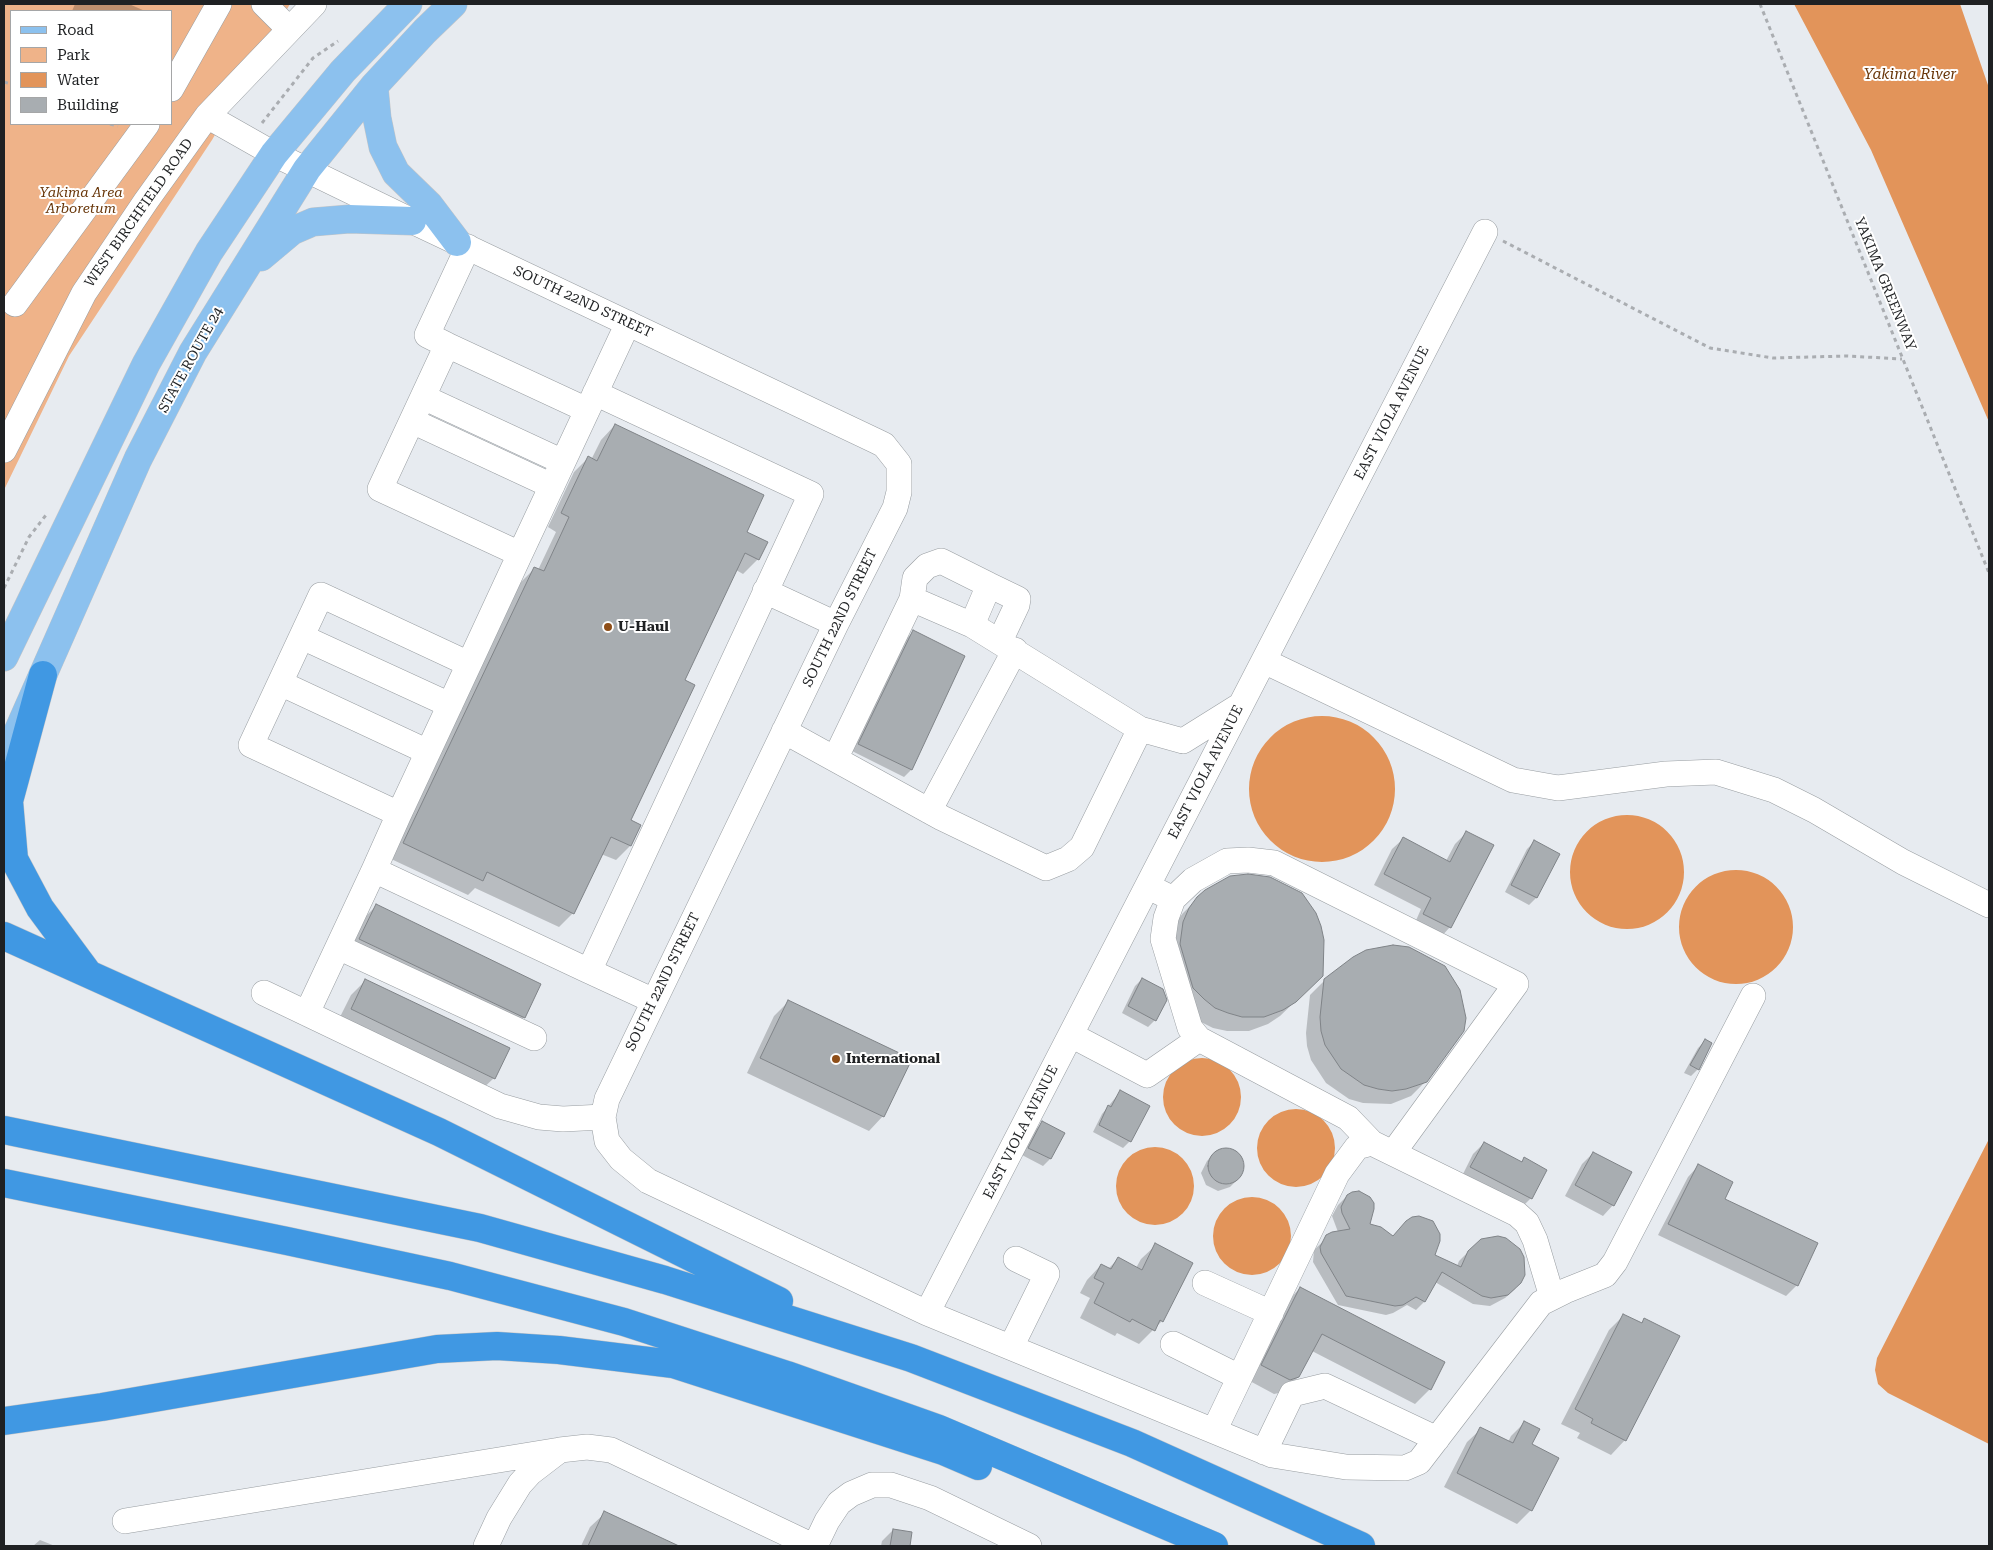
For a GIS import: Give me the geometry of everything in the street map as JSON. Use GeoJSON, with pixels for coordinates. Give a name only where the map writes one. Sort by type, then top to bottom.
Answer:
{"type":"FeatureCollection","features":[{"type":"Feature","properties":{"kind":"highway"},"geometry":{"type":"LineString","coordinates":[[43,675],[9,801],[14,859],[40,908],[91,976]]}},
{"type":"Feature","properties":{"kind":"highway"},"geometry":{"type":"LineString","coordinates":[[4,936],[439,1132],[755,1290],[911,1358],[1132,1443],[1361,1546]]}},
{"type":"Feature","properties":{"kind":"highway"},"geometry":{"type":"LineString","coordinates":[[4,1130],[480,1228],[665,1280],[911,1358]]}},
{"type":"Feature","properties":{"kind":"highway"},"geometry":{"type":"LineString","coordinates":[[4,1183],[440,1274],[624,1322],[787,1375],[939,1429],[1214,1546]]}},
{"type":"Feature","properties":{"kind":"highway"},"geometry":{"type":"LineString","coordinates":[[4,1421],[102,1407],[437,1349],[497,1346],[559,1350],[673,1364],[943,1451],[1179,1546]]}},
{"type":"Feature","properties":{"kind":"main road"},"geometry":{"type":"LineString","coordinates":[[4,657],[160,336],[209,252],[274,154],[343,71],[408,4]]}},
{"type":"Feature","properties":{"kind":"main road","name":"STATE ROUTE 24"},"geometry":{"type":"LineString","coordinates":[[4,763],[138,459],[193,352],[307,169],[374,86],[453,4]]}},
{"type":"Feature","properties":{"kind":"main road"},"geometry":{"type":"LineString","coordinates":[[374,86],[377,118],[383,147],[396,173],[429,205],[463,245]]}},
{"type":"Feature","properties":{"kind":"main road"},"geometry":{"type":"LineString","coordinates":[[246,265],[267,253],[292,230],[313,222],[349,218],[412,221]]}},
{"type":"Feature","properties":{"kind":"street"},"geometry":{"type":"LineString","coordinates":[[172,87],[219,4]]}},
{"type":"Feature","properties":{"kind":"street"},"geometry":{"type":"LineString","coordinates":[[264,4],[289,29]]}},
{"type":"Feature","properties":{"kind":"street","name":"WEST BIRCHFIELD ROAD"},"geometry":{"type":"LineString","coordinates":[[4,450],[84,293],[146,201],[206,116],[314,4]]}},
{"type":"Feature","properties":{"kind":"street","name":"SOUTH 22ND STREET"},"geometry":{"type":"LineString","coordinates":[[206,116],[274,154],[412,221],[876,441],[890,452],[898,464],[899,492],[895,508],[836,624],[607,1099],[603,1117],[607,1141],[621,1160],[648,1181],[928,1313],[1264,1452],[1272,1455],[1346,1467],[1405,1468],[1420,1462],[1541,1303],[1605,1275],[1615,1262],[1753,996]]}},
{"type":"Feature","properties":{"kind":"street"},"geometry":{"type":"LineString","coordinates":[[15,304],[146,125]]}},
{"type":"Feature","properties":{"kind":"street","name":"EAST VIOLA AVENUE"},"geometry":{"type":"LineString","coordinates":[[928,1313],[1486,232]]}},
{"type":"Feature","properties":{"kind":"street"},"geometry":{"type":"LineString","coordinates":[[463,245],[427,335],[811,494],[589,971]]}},
{"type":"Feature","properties":{"kind":"street"},"geometry":{"type":"LineString","coordinates":[[307,1014],[628,323]]}},
{"type":"Feature","properties":{"kind":"street"},"geometry":{"type":"LineString","coordinates":[[447,344],[380,489],[520,554]]}},
{"type":"Feature","properties":{"kind":"street"},"geometry":{"type":"LineString","coordinates":[[423,397],[563,462]]}},
{"type":"Feature","properties":{"kind":"street"},"geometry":{"type":"LineString","coordinates":[[412,421],[552,486]]}},
{"type":"Feature","properties":{"kind":"street"},"geometry":{"type":"LineString","coordinates":[[835,759],[912,599],[915,578],[927,566],[940,562],[1018,599],[1007,646],[929,811]]}},
{"type":"Feature","properties":{"kind":"street"},"geometry":{"type":"LineString","coordinates":[[972,625],[989,585]]}},
{"type":"Feature","properties":{"kind":"street"},"geometry":{"type":"LineString","coordinates":[[766,591],[836,624]]}},
{"type":"Feature","properties":{"kind":"street"},"geometry":{"type":"LineString","coordinates":[[399,814],[251,745],[321,595],[469,664]]}},
{"type":"Feature","properties":{"kind":"street"},"geometry":{"type":"LineString","coordinates":[[912,599],[972,625],[1140,729],[1183,741],[1240,706]]}},
{"type":"Feature","properties":{"kind":"street"},"geometry":{"type":"LineString","coordinates":[[302,637],[450,706]]}},
{"type":"Feature","properties":{"kind":"street"},"geometry":{"type":"LineString","coordinates":[[1264,661],[1513,780],[1558,788],[1666,774],[1716,772],[1774,790],[1814,810],[1903,862],[1989,905]]}},
{"type":"Feature","properties":{"kind":"street"},"geometry":{"type":"LineString","coordinates":[[280,683],[428,752]]}},
{"type":"Feature","properties":{"kind":"street"},"geometry":{"type":"LineString","coordinates":[[784,731],[929,811],[1046,868],[1068,859],[1082,848],[1140,729]]}},
{"type":"Feature","properties":{"kind":"street"},"geometry":{"type":"LineString","coordinates":[[1382,1148],[1516,984],[1274,863],[1248,860],[1227,861],[1193,880],[1173,900],[1166,918],[1163,939],[1190,1028],[1199,1040],[1348,1118],[1382,1148],[1516,1214],[1527,1223],[1552,1298]]}},
{"type":"Feature","properties":{"kind":"street"},"geometry":{"type":"LineString","coordinates":[[374,870],[654,1001]]}},
{"type":"Feature","properties":{"kind":"street"},"geometry":{"type":"LineString","coordinates":[[1147,887],[1173,900]]}},
{"type":"Feature","properties":{"kind":"street"},"geometry":{"type":"LineString","coordinates":[[338,947],[534,1038]]}},
{"type":"Feature","properties":{"kind":"street"},"geometry":{"type":"LineString","coordinates":[[264,993],[500,1106],[539,1116],[563,1119],[603,1117]]}},
{"type":"Feature","properties":{"kind":"street"},"geometry":{"type":"LineString","coordinates":[[1071,1035],[1147,1075],[1199,1040]]}},
{"type":"Feature","properties":{"kind":"street"},"geometry":{"type":"LineString","coordinates":[[1214,1431],[1337,1174],[1357,1147],[1382,1148]]}},
{"type":"Feature","properties":{"kind":"street"},"geometry":{"type":"LineString","coordinates":[[1010,1347],[1046,1274],[1016,1259]]}},
{"type":"Feature","properties":{"kind":"street"},"geometry":{"type":"LineString","coordinates":[[1206,1283],[1270,1313]]}},
{"type":"Feature","properties":{"kind":"street"},"geometry":{"type":"LineString","coordinates":[[1173,1344],[1240,1377]]}},
{"type":"Feature","properties":{"kind":"street"},"geometry":{"type":"LineString","coordinates":[[1264,1452],[1292,1394],[1326,1386],[1437,1439]]}},
{"type":"Feature","properties":{"kind":"street"},"geometry":{"type":"LineString","coordinates":[[125,1521],[587,1447],[611,1450],[768,1537],[814,1546],[827,1521],[839,1504],[851,1494],[872,1485],[891,1486],[930,1498],[1029,1546]]}},
{"type":"Feature","properties":{"kind":"street"},"geometry":{"type":"LineString","coordinates":[[486,1546],[499,1518],[520,1484],[530,1473],[560,1450]]}},
{"type":"Feature","properties":{"kind":"path","name":"YAKIMA GREENWAY"},"geometry":{"type":"LineString","coordinates":[[1760,4],[1989,573]]}},
{"type":"Feature","properties":{"kind":"path"},"geometry":{"type":"LineString","coordinates":[[1486,232],[1710,348],[1773,358],[1847,356],[1902,359]]}},
{"type":"Feature","properties":{"kind":"green space","name":"Yakima Area Arboretum"},"geometry":{"type":"Polygon","coordinates":[[[4,4],[290,4],[212,140],[69,356],[4,490],[4,4]]]}},
{"type":"Feature","properties":{"kind":"water","name":"Yakima River"},"geometry":{"type":"Polygon","coordinates":[[[1794,4],[1960,4],[1989,88],[1989,422],[1871,150],[1794,4]]]}},
{"type":"Feature","properties":{"kind":"water"},"geometry":{"type":"Polygon","coordinates":[[[1322,716],[1350,722],[1373,738],[1389,761],[1395,789],[1389,817],[1373,840],[1350,856],[1322,862],[1294,856],[1271,840],[1255,817],[1249,789],[1255,761],[1271,738],[1294,722],[1322,716]]]}},
{"type":"Feature","properties":{"kind":"water"},"geometry":{"type":"Polygon","coordinates":[[[1627,815],[1649,819],[1668,831],[1680,850],[1684,872],[1680,894],[1668,913],[1649,925],[1627,929],[1605,925],[1586,913],[1574,894],[1570,872],[1574,850],[1586,831],[1605,819],[1627,815]]]}},
{"type":"Feature","properties":{"kind":"water"},"geometry":{"type":"Polygon","coordinates":[[[1736,870],[1758,874],[1777,886],[1789,905],[1793,927],[1789,949],[1777,968],[1758,980],[1736,984],[1714,980],[1695,968],[1683,949],[1679,927],[1683,905],[1695,886],[1714,874],[1736,870]]]}},
{"type":"Feature","properties":{"kind":"water"},"geometry":{"type":"Polygon","coordinates":[[[1202,1058],[1217,1061],[1230,1069],[1238,1082],[1241,1097],[1238,1112],[1230,1125],[1217,1133],[1202,1136],[1187,1133],[1174,1125],[1166,1112],[1163,1097],[1166,1082],[1174,1069],[1187,1061],[1202,1058]]]}},
{"type":"Feature","properties":{"kind":"water"},"geometry":{"type":"Polygon","coordinates":[[[1288,1109],[1304,1109],[1318,1115],[1329,1126],[1335,1140],[1335,1156],[1329,1170],[1318,1181],[1304,1187],[1288,1187],[1274,1181],[1263,1170],[1257,1156],[1257,1140],[1263,1126],[1274,1115],[1288,1109]]]}},
{"type":"Feature","properties":{"kind":"water"},"geometry":{"type":"Polygon","coordinates":[[[1989,1139],[1989,1444],[1888,1393],[1878,1384],[1875,1370],[1877,1358],[1989,1139]]]}},
{"type":"Feature","properties":{"kind":"water"},"geometry":{"type":"Polygon","coordinates":[[[1147,1147],[1163,1147],[1177,1153],[1188,1164],[1194,1178],[1194,1194],[1188,1208],[1177,1219],[1163,1225],[1147,1225],[1133,1219],[1122,1208],[1116,1194],[1116,1178],[1122,1164],[1133,1153],[1147,1147]]]}},
{"type":"Feature","properties":{"kind":"water"},"geometry":{"type":"Polygon","coordinates":[[[1244,1197],[1260,1197],[1274,1203],[1285,1214],[1291,1228],[1291,1244],[1285,1258],[1274,1269],[1260,1275],[1244,1275],[1230,1269],[1219,1258],[1213,1244],[1213,1228],[1219,1214],[1230,1203],[1244,1197]]]}},
{"type":"Feature","properties":{"kind":"building","name":"U-Haul"},"geometry":{"type":"Polygon","coordinates":[[[615,424],[764,495],[747,532],[768,542],[759,560],[745,553],[685,680],[695,685],[631,820],[641,825],[631,846],[611,837],[574,914],[487,872],[483,881],[403,843],[534,567],[544,571],[569,517],[561,513],[588,456],[597,461],[615,424]]]}},
{"type":"Feature","properties":{"kind":"building"},"geometry":{"type":"Polygon","coordinates":[[[913,630],[965,656],[912,770],[858,744],[913,630]]]}},
{"type":"Feature","properties":{"kind":"building"},"geometry":{"type":"Polygon","coordinates":[[[1466,831],[1494,845],[1451,928],[1423,914],[1431,898],[1384,874],[1403,837],[1450,862],[1466,831]]]}},
{"type":"Feature","properties":{"kind":"building"},"geometry":{"type":"Polygon","coordinates":[[[1534,840],[1560,854],[1537,898],[1511,885],[1534,840]]]}},
{"type":"Feature","properties":{"kind":"building"},"geometry":{"type":"Polygon","coordinates":[[[1248,874],[1270,877],[1302,893],[1316,913],[1324,940],[1323,976],[1296,1002],[1283,1010],[1264,1017],[1242,1017],[1228,1013],[1215,1008],[1204,999],[1193,988],[1180,944],[1183,922],[1189,908],[1197,897],[1205,890],[1230,876],[1248,874]]]}},
{"type":"Feature","properties":{"kind":"building"},"geometry":{"type":"Polygon","coordinates":[[[376,904],[541,984],[525,1018],[359,939],[376,904]]]}},
{"type":"Feature","properties":{"kind":"building"},"geometry":{"type":"Polygon","coordinates":[[[1393,945],[1409,947],[1445,966],[1460,990],[1466,1018],[1464,1031],[1427,1082],[1406,1089],[1392,1091],[1364,1085],[1341,1069],[1325,1045],[1320,1017],[1324,979],[1353,957],[1366,950],[1393,945]]]}},
{"type":"Feature","properties":{"kind":"building"},"geometry":{"type":"Polygon","coordinates":[[[1142,978],[1163,989],[1167,1000],[1156,1021],[1128,1006],[1142,978]]]}},
{"type":"Feature","properties":{"kind":"building"},"geometry":{"type":"Polygon","coordinates":[[[365,979],[510,1048],[495,1079],[351,1009],[365,979]]]}},
{"type":"Feature","properties":{"kind":"building","name":"International"},"geometry":{"type":"Polygon","coordinates":[[[788,1000],[912,1059],[884,1117],[760,1058],[788,1000]]]}},
{"type":"Feature","properties":{"kind":"building"},"geometry":{"type":"Polygon","coordinates":[[[1705,1039],[1712,1043],[1699,1070],[1690,1065],[1705,1039]]]}},
{"type":"Feature","properties":{"kind":"building"},"geometry":{"type":"Polygon","coordinates":[[[1120,1090],[1150,1106],[1131,1142],[1099,1125],[1108,1105],[1111,1107],[1120,1090]]]}},
{"type":"Feature","properties":{"kind":"building"},"geometry":{"type":"Polygon","coordinates":[[[1042,1121],[1065,1133],[1051,1159],[1028,1148],[1042,1121]]]}},
{"type":"Feature","properties":{"kind":"building"},"geometry":{"type":"Polygon","coordinates":[[[1484,1142],[1522,1162],[1524,1157],[1547,1170],[1532,1199],[1470,1167],[1484,1142]]]}},
{"type":"Feature","properties":{"kind":"building"},"geometry":{"type":"Polygon","coordinates":[[[1226,1148],[1239,1153],[1244,1166],[1239,1179],[1226,1184],[1213,1179],[1208,1166],[1213,1153],[1226,1148]]]}},
{"type":"Feature","properties":{"kind":"building"},"geometry":{"type":"Polygon","coordinates":[[[1593,1152],[1632,1172],[1614,1206],[1575,1185],[1593,1152]]]}},
{"type":"Feature","properties":{"kind":"building"},"geometry":{"type":"Polygon","coordinates":[[[1698,1164],[1733,1182],[1725,1199],[1818,1243],[1798,1286],[1668,1224],[1698,1164]]]}},
{"type":"Feature","properties":{"kind":"building"},"geometry":{"type":"Polygon","coordinates":[[[1359,1191],[1370,1197],[1374,1203],[1370,1224],[1381,1227],[1393,1236],[1412,1217],[1419,1216],[1433,1221],[1440,1234],[1440,1241],[1435,1255],[1461,1267],[1468,1251],[1481,1239],[1498,1236],[1506,1238],[1520,1249],[1524,1257],[1525,1275],[1521,1283],[1508,1295],[1491,1298],[1482,1296],[1442,1272],[1425,1302],[1416,1297],[1403,1305],[1395,1306],[1346,1296],[1321,1253],[1320,1247],[1326,1235],[1350,1229],[1341,1207],[1347,1195],[1359,1191]]]}},
{"type":"Feature","properties":{"kind":"building"},"geometry":{"type":"Polygon","coordinates":[[[1155,1243],[1193,1263],[1163,1322],[1160,1320],[1155,1331],[1132,1319],[1130,1322],[1094,1303],[1104,1283],[1094,1278],[1101,1264],[1111,1269],[1118,1257],[1142,1270],[1155,1243]]]}},
{"type":"Feature","properties":{"kind":"building"},"geometry":{"type":"Polygon","coordinates":[[[1300,1287],[1445,1362],[1431,1390],[1322,1334],[1299,1377],[1290,1380],[1261,1365],[1300,1287]]]}},
{"type":"Feature","properties":{"kind":"building"},"geometry":{"type":"Polygon","coordinates":[[[1623,1314],[1642,1323],[1644,1318],[1680,1336],[1626,1441],[1591,1423],[1593,1419],[1575,1409],[1623,1314]]]}},
{"type":"Feature","properties":{"kind":"building"},"geometry":{"type":"Polygon","coordinates":[[[1524,1421],[1540,1429],[1532,1444],[1559,1458],[1532,1511],[1457,1473],[1480,1427],[1513,1443],[1524,1421]]]}},
{"type":"Feature","properties":{"kind":"building"},"geometry":{"type":"Polygon","coordinates":[[[604,1511],[679,1546],[588,1546],[604,1511]]]}},
{"type":"Feature","properties":{"kind":"building"},"geometry":{"type":"Polygon","coordinates":[[[893,1529],[912,1532],[910,1546],[890,1546],[893,1529]]]}},
{"type":"Feature","properties":{"kind":"place","name":"U-Haul"},"geometry":{"type":"Point","coordinates":[608,627]}},
{"type":"Feature","properties":{"kind":"place","name":"International"},"geometry":{"type":"Point","coordinates":[836,1059]}}]}
